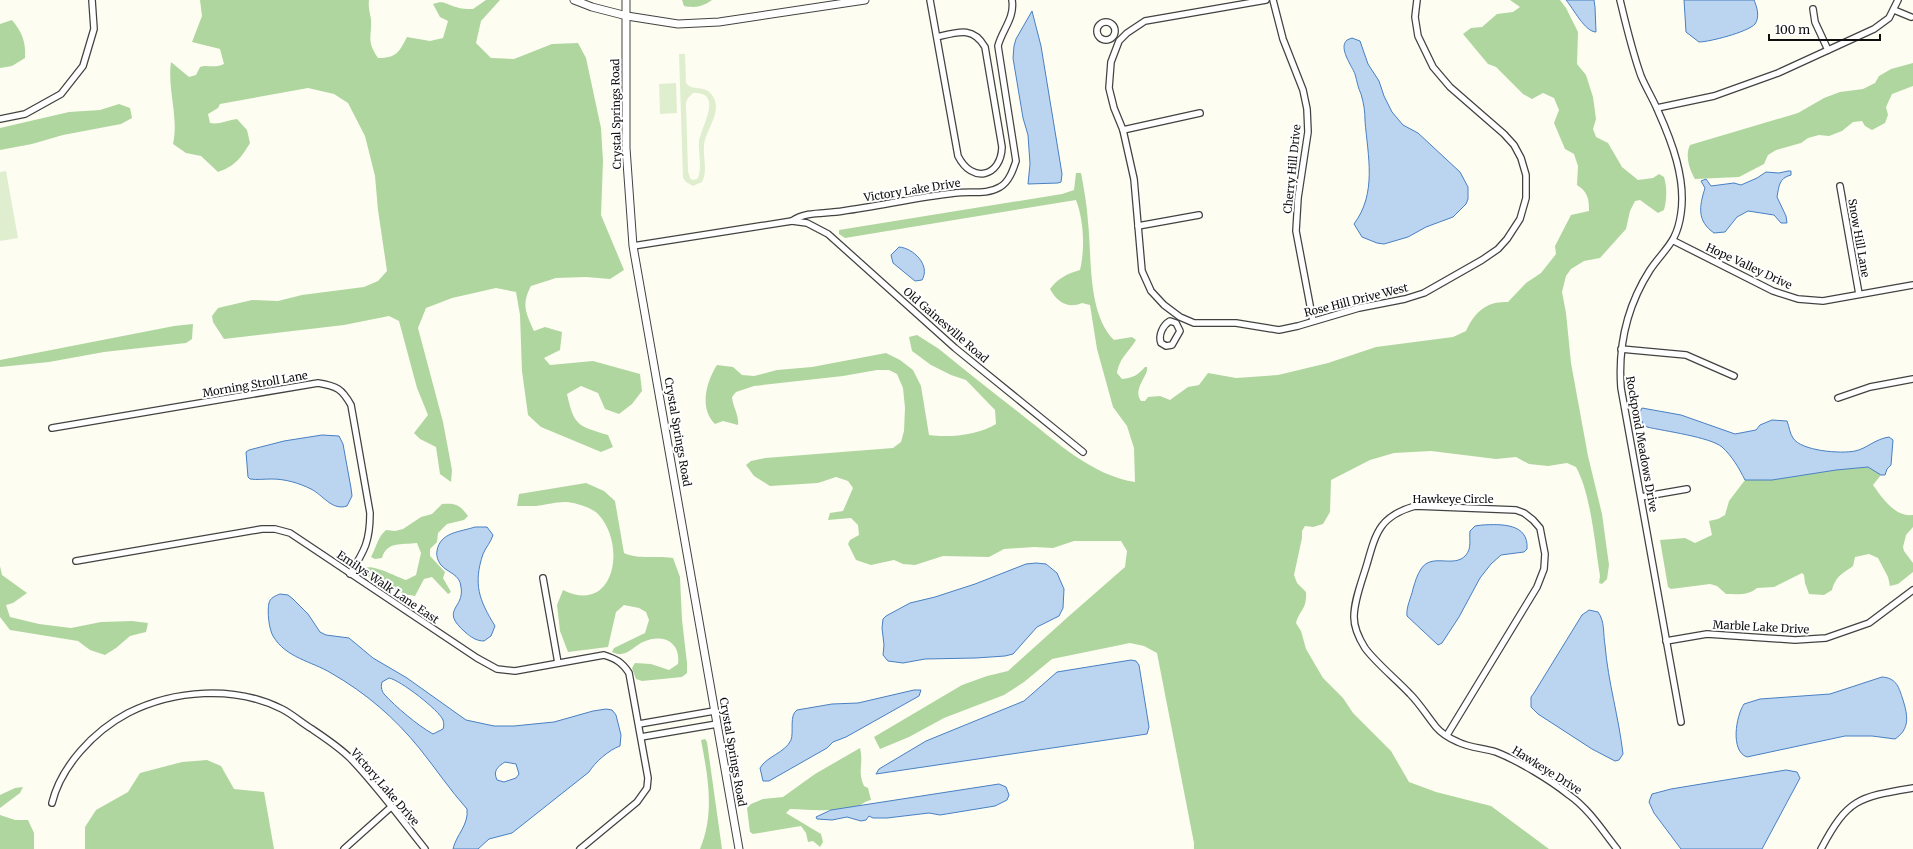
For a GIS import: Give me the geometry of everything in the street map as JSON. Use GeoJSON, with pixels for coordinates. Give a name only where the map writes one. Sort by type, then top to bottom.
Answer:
{"type":"FeatureCollection","features":[{"type":"Feature","properties":{"kind":"street"},"geometry":{"type":"LineString","coordinates":[[0,119],[25,114],[60,94],[83,66],[94,29],[92,0]]}},
{"type":"Feature","properties":{"kind":"street"},"geometry":{"type":"LineString","coordinates":[[574,0],[627,16],[678,24],[719,22],[865,0]]}},
{"type":"Feature","properties":{"kind":"street","name":"Crystal Springs Road"},"geometry":{"type":"LineString","coordinates":[[626,0],[626,148],[633,246],[695,590],[716,724],[739,849]]}},
{"type":"Feature","properties":{"kind":"street"},"geometry":{"type":"LineString","coordinates":[[930,0],[958,156],[963,166],[971,172],[988,172],[998,165],[1001,158],[1002,147],[985,47],[980,38],[976,35],[962,31],[937,37]]}},
{"type":"Feature","properties":{"kind":"street","name":"Victory Lake Drive"},"geometry":{"type":"LineString","coordinates":[[633,246],[792,221],[799,216],[841,212],[956,192],[991,190],[1004,184],[1013,171],[1016,161],[998,46],[1001,35],[1008,24],[1012,13],[1012,0]]}},
{"type":"Feature","properties":{"kind":"street"},"geometry":{"type":"LineString","coordinates":[[1113,36],[1119,41],[1127,32],[1145,21],[1266,0]]}},
{"type":"Feature","properties":{"kind":"street","name":"Cherry Hill Drive"},"geometry":{"type":"LineString","coordinates":[[1273,0],[1283,39],[1303,90],[1307,109],[1308,132],[1298,198],[1296,231],[1313,321]]}},
{"type":"Feature","properties":{"kind":"street","name":"Rose Hill Drive West"},"geometry":{"type":"LineString","coordinates":[[1119,41],[1111,62],[1109,80],[1114,108],[1123,130],[1134,179],[1142,271],[1148,285],[1164,305],[1180,317],[1194,323],[1236,323],[1279,330],[1359,308],[1405,299],[1424,293],[1482,260],[1498,249],[1507,239],[1520,219],[1527,191],[1526,175],[1521,158],[1514,145],[1488,118],[1450,87],[1433,67],[1423,50],[1418,36],[1416,24],[1417,0]]}},
{"type":"Feature","properties":{"kind":"street","name":"Rockpond Meadows Drive"},"geometry":{"type":"LineString","coordinates":[[1620,0],[1641,76],[1657,108],[1670,141],[1681,184],[1681,215],[1674,241],[1650,271],[1635,297],[1627,319],[1621,348],[1620,371],[1621,388],[1681,722]]}},
{"type":"Feature","properties":{"kind":"street"},"geometry":{"type":"LineString","coordinates":[[1657,108],[1714,96],[1744,86],[1828,50],[1874,29],[1889,18],[1898,0]]}},
{"type":"Feature","properties":{"kind":"street"},"geometry":{"type":"LineString","coordinates":[[1813,10],[1815,22],[1828,50]]}},
{"type":"Feature","properties":{"kind":"street"},"geometry":{"type":"LineString","coordinates":[[1894,10],[1911,17]]}},
{"type":"Feature","properties":{"kind":"street"},"geometry":{"type":"LineString","coordinates":[[1123,130],[1200,113]]}},
{"type":"Feature","properties":{"kind":"street","name":"Snow Hill Lane"},"geometry":{"type":"LineString","coordinates":[[1840,186],[1860,294]]}},
{"type":"Feature","properties":{"kind":"street"},"geometry":{"type":"LineString","coordinates":[[1138,226],[1200,215]]}},
{"type":"Feature","properties":{"kind":"street","name":"Old Gainesville Road"},"geometry":{"type":"LineString","coordinates":[[792,221],[807,223],[828,234],[955,348],[1082,452]]}},
{"type":"Feature","properties":{"kind":"street","name":"Hope Valley Drive"},"geometry":{"type":"LineString","coordinates":[[1674,241],[1784,295],[1808,300],[1823,300],[1913,285]]}},
{"type":"Feature","properties":{"kind":"street"},"geometry":{"type":"LineString","coordinates":[[1176,323],[1180,317]]}},
{"type":"Feature","properties":{"kind":"street"},"geometry":{"type":"LineString","coordinates":[[1170,322],[1176,323],[1180,328],[1179,334],[1172,345],[1163,345],[1159,336],[1165,325],[1170,322]]}},
{"type":"Feature","properties":{"kind":"street"},"geometry":{"type":"LineString","coordinates":[[1621,348],[1686,355],[1734,376]]}},
{"type":"Feature","properties":{"kind":"street"},"geometry":{"type":"LineString","coordinates":[[1838,398],[1870,387],[1913,379]]}},
{"type":"Feature","properties":{"kind":"street","name":"Morning Stroll Lane"},"geometry":{"type":"LineString","coordinates":[[52,428],[318,383],[333,385],[344,392],[351,406],[370,513],[370,531],[366,550],[350,574]]}},
{"type":"Feature","properties":{"kind":"street"},"geometry":{"type":"LineString","coordinates":[[1641,497],[1687,489]]}},
{"type":"Feature","properties":{"kind":"street","name":"Hawkeye Circle"},"geometry":{"type":"LineString","coordinates":[[1415,506],[1516,510],[1533,520],[1540,528],[1545,554],[1544,569],[1536,587],[1447,735],[1436,728],[1411,696],[1365,648],[1357,632],[1354,618],[1356,603],[1374,539],[1380,527],[1389,517],[1400,510],[1415,506]]}},
{"type":"Feature","properties":{"kind":"street","name":"Emilys Walk Lane East"},"geometry":{"type":"LineString","coordinates":[[76,561],[262,529],[275,529],[290,533],[477,658],[497,669],[515,671],[604,655],[616,659],[622,663],[629,673],[648,778],[647,788],[637,802],[580,849]]}},
{"type":"Feature","properties":{"kind":"street"},"geometry":{"type":"LineString","coordinates":[[543,578],[558,663]]}},
{"type":"Feature","properties":{"kind":"street","name":"Marble Lake Drive"},"geometry":{"type":"LineString","coordinates":[[1666,641],[1707,634],[1794,640],[1826,638],[1869,623],[1913,590]]}},
{"type":"Feature","properties":{"kind":"street","name":"Victory Lake Drive"},"geometry":{"type":"LineString","coordinates":[[52,803],[55,788],[62,774],[85,746],[118,718],[148,703],[184,695],[211,692],[249,698],[282,709],[325,738],[350,758],[425,849]]}},
{"type":"Feature","properties":{"kind":"street"},"geometry":{"type":"LineString","coordinates":[[639,724],[714,711]]}},
{"type":"Feature","properties":{"kind":"street"},"geometry":{"type":"LineString","coordinates":[[641,737],[716,724]]}},
{"type":"Feature","properties":{"kind":"street","name":"Hawkeye Drive"},"geometry":{"type":"LineString","coordinates":[[1447,735],[1471,747],[1494,751],[1509,757],[1568,794],[1583,805],[1617,849]]}},
{"type":"Feature","properties":{"kind":"street"},"geometry":{"type":"LineString","coordinates":[[1821,849],[1831,830],[1846,810],[1860,800],[1873,795],[1913,788]]}},
{"type":"Feature","properties":{"kind":"street"},"geometry":{"type":"LineString","coordinates":[[344,849],[391,807]]}},
{"type":"Feature","properties":{"kind":"green space"},"geometry":{"type":"Polygon","coordinates":[[[200,0],[369,0],[371,19],[370,39],[374,52],[378,58],[389,57],[397,53],[407,37],[430,41],[443,38],[448,21],[440,17],[433,4],[440,2],[460,8],[473,9],[486,0],[500,0],[481,21],[476,43],[491,58],[514,59],[552,44],[578,43],[586,58],[601,128],[603,161],[601,215],[624,270],[610,279],[586,277],[556,278],[531,286],[525,304],[527,314],[534,331],[545,327],[562,332],[560,350],[544,358],[550,365],[593,361],[640,374],[642,391],[632,404],[619,414],[605,409],[598,393],[581,386],[567,394],[575,419],[584,427],[608,435],[613,447],[601,452],[541,427],[528,415],[522,371],[520,315],[516,292],[496,288],[452,298],[426,308],[418,328],[443,422],[452,470],[451,482],[440,474],[436,447],[420,439],[414,433],[428,415],[417,388],[399,321],[389,316],[344,325],[224,339],[213,322],[212,316],[218,308],[252,300],[278,301],[302,295],[364,287],[378,281],[387,271],[378,210],[375,176],[365,136],[348,103],[334,94],[308,88],[220,104],[218,108],[208,114],[210,123],[220,123],[237,119],[247,130],[250,143],[237,161],[218,172],[201,156],[186,153],[173,144],[175,123],[170,82],[171,62],[189,77],[196,75],[200,67],[224,64],[220,49],[192,42],[202,16],[200,0]]]}},
{"type":"Feature","properties":{"kind":"green space"},"geometry":{"type":"Polygon","coordinates":[[[682,0],[712,0],[702,6],[692,7],[684,6],[682,0]]]}},
{"type":"Feature","properties":{"kind":"green space"},"geometry":{"type":"Polygon","coordinates":[[[1510,0],[1560,0],[1566,8],[1578,32],[1577,64],[1586,75],[1593,97],[1596,119],[1593,129],[1596,137],[1608,143],[1622,167],[1638,180],[1653,178],[1659,174],[1664,177],[1666,185],[1664,210],[1658,213],[1640,200],[1635,201],[1630,211],[1626,229],[1600,258],[1584,261],[1571,269],[1566,276],[1562,292],[1566,313],[1571,363],[1588,456],[1602,514],[1609,565],[1607,579],[1602,584],[1599,583],[1600,576],[1589,505],[1576,467],[1567,463],[1548,466],[1529,464],[1516,457],[1496,459],[1431,451],[1394,453],[1370,460],[1331,480],[1330,512],[1323,524],[1313,527],[1305,526],[1302,531],[1302,538],[1294,575],[1297,583],[1306,592],[1306,598],[1296,623],[1301,631],[1306,649],[1323,678],[1343,698],[1353,713],[1391,751],[1409,782],[1436,792],[1491,806],[1549,849],[1194,849],[1157,653],[1144,646],[1130,643],[1052,659],[1024,682],[1004,695],[944,718],[909,737],[880,749],[874,737],[962,685],[987,676],[1008,671],[1125,567],[1127,551],[1121,541],[1074,541],[1053,548],[1034,547],[1004,549],[989,557],[943,556],[915,565],[903,564],[894,560],[871,565],[856,560],[848,544],[850,540],[859,535],[858,525],[851,518],[828,520],[830,513],[843,511],[853,488],[848,481],[836,477],[818,483],[770,486],[754,476],[746,465],[751,461],[765,458],[893,448],[901,442],[904,431],[905,408],[903,388],[897,374],[889,370],[877,370],[843,376],[754,386],[736,392],[732,397],[738,418],[738,425],[723,421],[715,424],[707,411],[706,395],[707,387],[717,365],[733,367],[742,375],[754,376],[777,370],[812,367],[886,353],[900,360],[913,370],[921,386],[929,435],[963,435],[981,431],[996,424],[995,410],[966,380],[951,375],[931,365],[912,351],[909,337],[917,335],[939,349],[1075,456],[1104,472],[1135,482],[1134,448],[1127,426],[1113,407],[1097,349],[1090,305],[1082,303],[1077,305],[1068,305],[1063,303],[1056,298],[1050,289],[1063,277],[1080,270],[1083,253],[1083,235],[1081,217],[1076,200],[845,238],[839,234],[839,230],[1062,194],[1074,190],[1076,173],[1081,173],[1084,191],[1088,216],[1092,284],[1099,315],[1105,329],[1114,340],[1132,337],[1136,340],[1122,359],[1117,373],[1122,379],[1126,379],[1135,376],[1147,367],[1146,374],[1138,391],[1141,401],[1145,401],[1148,397],[1160,396],[1170,400],[1188,387],[1199,385],[1208,373],[1236,378],[1278,375],[1328,363],[1376,347],[1453,337],[1466,331],[1473,318],[1482,309],[1493,303],[1508,302],[1526,283],[1541,273],[1556,254],[1555,246],[1571,215],[1589,211],[1589,203],[1586,193],[1577,185],[1578,166],[1574,154],[1565,149],[1554,123],[1559,110],[1554,98],[1543,93],[1532,99],[1523,94],[1496,67],[1488,64],[1463,34],[1471,28],[1482,27],[1497,14],[1513,12],[1520,7],[1510,0]]]}},
{"type":"Feature","properties":{"kind":"green space"},"geometry":{"type":"Polygon","coordinates":[[[12,20],[23,38],[25,58],[12,66],[0,68],[0,24],[12,20]]]}},
{"type":"Feature","properties":{"kind":"green space"},"geometry":{"type":"Polygon","coordinates":[[[679,54],[685,54],[686,83],[689,86],[709,92],[715,101],[716,107],[713,120],[705,140],[704,178],[702,182],[693,186],[686,182],[683,178],[679,54]],[[693,93],[688,98],[686,103],[688,171],[692,180],[697,179],[699,176],[699,142],[709,104],[708,98],[702,94],[693,93]]]}},
{"type":"Feature","properties":{"kind":"green space"},"geometry":{"type":"Polygon","coordinates":[[[1913,63],[1913,86],[1892,94],[1886,107],[1888,115],[1885,123],[1872,130],[1865,126],[1862,121],[1853,122],[1842,131],[1829,136],[1819,135],[1808,138],[1801,143],[1776,150],[1768,155],[1764,164],[1739,177],[1695,179],[1689,166],[1688,153],[1690,145],[1798,113],[1824,98],[1840,92],[1863,89],[1875,83],[1879,76],[1891,69],[1913,63]]]}},
{"type":"Feature","properties":{"kind":"green space"},"geometry":{"type":"Polygon","coordinates":[[[676,83],[677,113],[660,114],[659,84],[676,83]]]}},
{"type":"Feature","properties":{"kind":"green space"},"geometry":{"type":"Polygon","coordinates":[[[119,104],[130,108],[132,118],[121,124],[63,135],[32,144],[0,150],[0,128],[69,112],[100,110],[119,104]]]}},
{"type":"Feature","properties":{"kind":"green space"},"geometry":{"type":"Polygon","coordinates":[[[6,171],[18,238],[0,241],[0,172],[6,171]]]}},
{"type":"Feature","properties":{"kind":"green space"},"geometry":{"type":"Polygon","coordinates":[[[193,324],[192,339],[186,343],[104,352],[49,362],[0,367],[0,360],[174,326],[193,324]]]}},
{"type":"Feature","properties":{"kind":"green space"},"geometry":{"type":"Polygon","coordinates":[[[1868,467],[1881,475],[1873,485],[1885,501],[1901,513],[1913,515],[1913,527],[1906,535],[1903,547],[1904,551],[1913,563],[1913,572],[1898,584],[1890,586],[1888,577],[1878,558],[1869,554],[1855,557],[1853,566],[1835,581],[1832,590],[1824,595],[1809,594],[1804,575],[1802,573],[1774,587],[1757,588],[1754,591],[1742,594],[1726,594],[1717,586],[1710,584],[1671,589],[1668,587],[1660,540],[1685,538],[1695,543],[1712,535],[1709,521],[1718,519],[1725,515],[1729,501],[1745,480],[1772,480],[1836,470],[1868,467]]]}},
{"type":"Feature","properties":{"kind":"green space"},"geometry":{"type":"Polygon","coordinates":[[[586,483],[604,491],[615,501],[624,553],[642,557],[673,558],[680,577],[682,620],[687,663],[687,673],[682,677],[642,681],[636,679],[632,668],[635,663],[651,664],[669,670],[678,664],[677,650],[674,645],[664,639],[650,639],[624,653],[619,654],[612,652],[614,648],[645,633],[649,620],[646,612],[639,608],[624,605],[616,612],[608,647],[568,652],[560,631],[557,605],[563,590],[581,595],[594,593],[605,585],[611,573],[613,558],[612,542],[607,527],[598,514],[593,510],[569,502],[536,506],[517,506],[519,494],[586,483]]]}},
{"type":"Feature","properties":{"kind":"green space"},"geometry":{"type":"Polygon","coordinates":[[[442,504],[457,506],[463,509],[468,516],[464,520],[447,524],[438,533],[437,542],[430,549],[430,556],[445,572],[443,578],[451,592],[448,594],[432,577],[424,579],[415,596],[401,593],[389,588],[365,575],[365,568],[369,567],[379,569],[406,580],[416,575],[421,553],[417,543],[391,546],[384,553],[382,558],[375,559],[371,557],[379,539],[386,530],[395,531],[403,529],[421,517],[432,514],[442,504]]]}},
{"type":"Feature","properties":{"kind":"green space"},"geometry":{"type":"Polygon","coordinates":[[[0,566],[2,575],[27,593],[13,603],[6,605],[10,617],[39,624],[71,628],[101,622],[132,621],[148,623],[146,632],[130,636],[105,655],[90,650],[78,641],[10,630],[0,617],[0,566]]]}},
{"type":"Feature","properties":{"kind":"green space"},"geometry":{"type":"Polygon","coordinates":[[[705,739],[707,742],[722,849],[700,849],[705,835],[709,808],[708,781],[701,740],[705,739]]]}},
{"type":"Feature","properties":{"kind":"green space"},"geometry":{"type":"Polygon","coordinates":[[[860,748],[862,781],[864,786],[868,788],[871,800],[849,808],[824,810],[790,809],[786,813],[821,834],[823,842],[820,847],[813,841],[808,842],[806,833],[801,826],[753,834],[750,832],[747,808],[751,804],[763,799],[783,797],[815,774],[860,748]]]}},
{"type":"Feature","properties":{"kind":"green space"},"geometry":{"type":"Polygon","coordinates":[[[207,760],[221,766],[234,789],[264,792],[274,849],[85,849],[85,827],[96,810],[128,792],[140,773],[182,762],[207,760]]]}},
{"type":"Feature","properties":{"kind":"green space"},"geometry":{"type":"Polygon","coordinates":[[[23,787],[20,793],[0,808],[0,795],[15,788],[23,787]]]}},
{"type":"Feature","properties":{"kind":"green space"},"geometry":{"type":"Polygon","coordinates":[[[0,815],[15,820],[28,820],[34,833],[34,849],[0,849],[0,815]]]}},
{"type":"Feature","properties":{"kind":"water"},"geometry":{"type":"Polygon","coordinates":[[[1566,0],[1594,0],[1596,32],[1592,31],[1584,24],[1566,0]]]}},
{"type":"Feature","properties":{"kind":"water"},"geometry":{"type":"Polygon","coordinates":[[[1684,0],[1754,0],[1758,15],[1757,21],[1751,27],[1737,33],[1699,42],[1686,32],[1684,0]]]}},
{"type":"Feature","properties":{"kind":"water"},"geometry":{"type":"Polygon","coordinates":[[[1032,11],[1041,46],[1062,174],[1061,182],[1058,183],[1028,184],[1030,164],[1028,135],[1023,118],[1013,58],[1016,39],[1032,11]]]}},
{"type":"Feature","properties":{"kind":"water"},"geometry":{"type":"Polygon","coordinates":[[[1352,38],[1360,41],[1368,64],[1379,81],[1392,112],[1403,125],[1418,133],[1460,172],[1468,187],[1468,199],[1466,204],[1453,217],[1426,227],[1408,237],[1384,244],[1362,237],[1354,224],[1366,200],[1369,161],[1364,105],[1355,74],[1346,57],[1344,48],[1347,40],[1352,38]]]}},
{"type":"Feature","properties":{"kind":"water"},"geometry":{"type":"Polygon","coordinates":[[[1791,171],[1791,175],[1782,180],[1777,197],[1786,216],[1787,223],[1781,223],[1774,215],[1748,211],[1737,217],[1725,232],[1714,233],[1705,224],[1701,213],[1701,201],[1705,188],[1701,181],[1706,179],[1711,186],[1734,183],[1741,185],[1766,172],[1779,173],[1791,171]]]}},
{"type":"Feature","properties":{"kind":"water"},"geometry":{"type":"Polygon","coordinates":[[[899,247],[910,250],[919,258],[924,269],[922,280],[915,281],[893,263],[891,255],[899,247]]]}},
{"type":"Feature","properties":{"kind":"water"},"geometry":{"type":"Polygon","coordinates":[[[1642,408],[1681,415],[1735,434],[1756,430],[1760,425],[1772,420],[1787,421],[1792,436],[1797,442],[1812,449],[1831,452],[1855,451],[1889,437],[1893,440],[1891,465],[1887,469],[1885,475],[1881,475],[1868,467],[1836,470],[1772,480],[1745,480],[1735,462],[1722,447],[1716,443],[1697,437],[1647,427],[1643,424],[1639,414],[1642,408]]]}},
{"type":"Feature","properties":{"kind":"water"},"geometry":{"type":"Polygon","coordinates":[[[322,435],[339,436],[343,444],[352,496],[347,506],[342,507],[332,504],[311,489],[292,482],[277,479],[250,479],[248,477],[246,452],[249,450],[284,441],[322,435]]]}},
{"type":"Feature","properties":{"kind":"water"},"geometry":{"type":"Polygon","coordinates":[[[1505,525],[1519,530],[1526,540],[1527,549],[1524,552],[1501,555],[1491,564],[1480,578],[1459,617],[1442,643],[1438,645],[1407,616],[1408,606],[1416,579],[1421,569],[1426,564],[1437,561],[1455,561],[1466,555],[1470,546],[1470,531],[1475,526],[1505,525]]]}},
{"type":"Feature","properties":{"kind":"water"},"geometry":{"type":"Polygon","coordinates":[[[475,527],[487,527],[493,535],[483,554],[478,574],[479,592],[485,608],[495,626],[491,636],[484,641],[469,636],[454,618],[453,613],[460,600],[460,583],[456,576],[441,565],[437,555],[439,545],[446,536],[475,527]]]}},
{"type":"Feature","properties":{"kind":"water"},"geometry":{"type":"Polygon","coordinates":[[[1026,564],[1046,564],[1057,573],[1064,589],[1063,608],[1059,616],[1037,627],[1013,654],[976,658],[925,659],[903,663],[888,661],[883,655],[884,645],[882,628],[883,619],[886,616],[910,603],[935,597],[975,584],[1026,564]]]}},
{"type":"Feature","properties":{"kind":"water"},"geometry":{"type":"Polygon","coordinates":[[[280,594],[288,595],[293,599],[308,614],[320,632],[326,635],[349,638],[373,658],[407,678],[466,720],[494,726],[514,726],[554,722],[593,711],[606,709],[612,710],[616,715],[621,735],[620,746],[611,750],[595,764],[589,772],[512,833],[489,839],[478,849],[453,849],[466,820],[467,809],[410,738],[379,707],[344,681],[292,654],[278,643],[270,629],[268,611],[270,600],[280,594]],[[389,678],[382,682],[381,686],[384,694],[394,704],[414,721],[433,734],[443,729],[443,720],[440,715],[402,684],[389,678]],[[505,762],[498,768],[495,774],[497,780],[504,782],[516,778],[519,774],[516,764],[505,762]]]}},
{"type":"Feature","properties":{"kind":"water"},"geometry":{"type":"Polygon","coordinates":[[[1589,610],[1598,612],[1603,623],[1606,659],[1623,754],[1619,760],[1615,761],[1592,749],[1538,714],[1531,707],[1531,697],[1582,615],[1589,610]]]}},
{"type":"Feature","properties":{"kind":"water"},"geometry":{"type":"Polygon","coordinates":[[[1131,660],[1136,661],[1139,665],[1149,727],[1147,734],[876,774],[879,769],[926,741],[1024,701],[1057,672],[1131,660]]]}},
{"type":"Feature","properties":{"kind":"water"},"geometry":{"type":"Polygon","coordinates":[[[1882,677],[1891,679],[1897,684],[1906,711],[1907,717],[1905,726],[1900,735],[1895,739],[1872,736],[1845,736],[1747,757],[1738,748],[1736,741],[1737,724],[1744,704],[1760,699],[1830,694],[1882,677]]]}},
{"type":"Feature","properties":{"kind":"water"},"geometry":{"type":"Polygon","coordinates":[[[914,690],[921,690],[919,696],[846,737],[833,742],[827,748],[769,781],[763,781],[760,768],[767,760],[785,748],[791,740],[792,720],[797,710],[832,704],[858,703],[914,690]]]}},
{"type":"Feature","properties":{"kind":"water"},"geometry":{"type":"Polygon","coordinates":[[[1786,770],[1797,772],[1800,778],[1762,849],[1681,849],[1654,813],[1649,802],[1652,794],[1671,789],[1786,770]]]}},
{"type":"Feature","properties":{"kind":"water"},"geometry":{"type":"Polygon","coordinates":[[[999,784],[1006,787],[1009,795],[1007,800],[995,806],[940,815],[929,813],[887,818],[873,818],[869,816],[866,820],[861,821],[847,817],[832,820],[817,819],[816,817],[831,810],[999,784]]]}}]}
